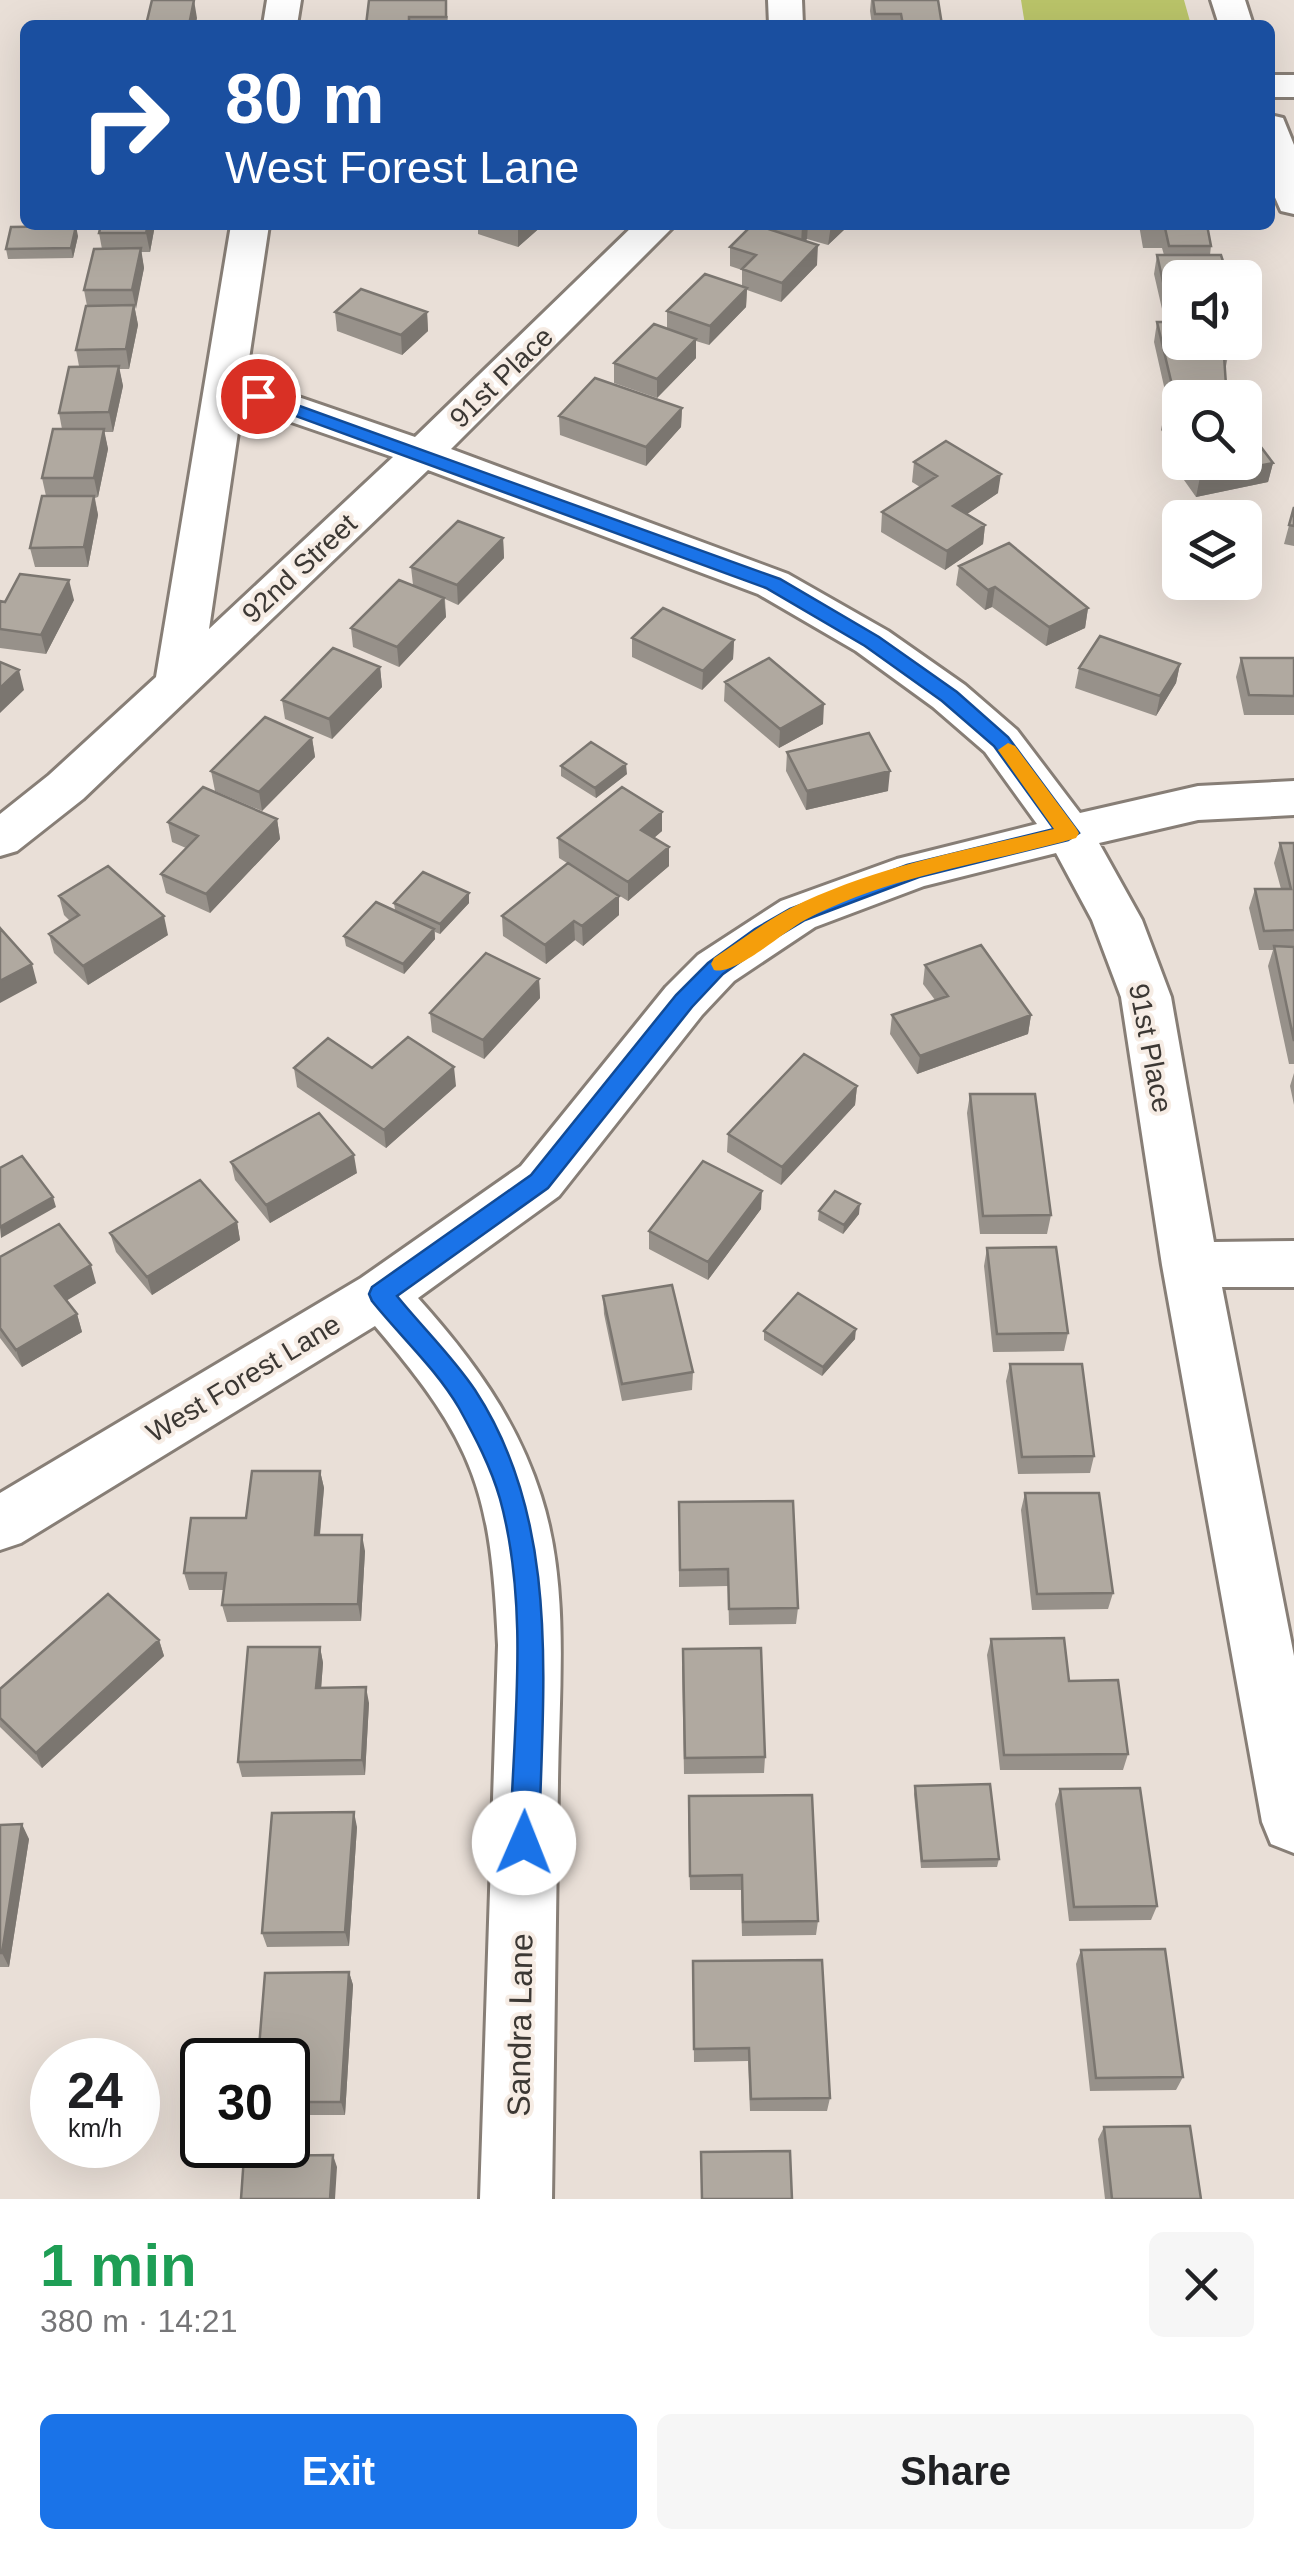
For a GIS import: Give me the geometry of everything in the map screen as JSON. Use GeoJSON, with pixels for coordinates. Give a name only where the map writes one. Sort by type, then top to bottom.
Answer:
{"type":"FeatureCollection","features":[{"type":"Feature","properties":{"kind":"street"},"geometry":{"type":"LineString","coordinates":[[1275,142],[1294,203]]}},
{"type":"Feature","properties":{"kind":"street"},"geometry":{"type":"LineString","coordinates":[[178,683],[249,230]]}},
{"type":"Feature","properties":{"kind":"street","name":"91st Place"},"geometry":{"type":"LineString","coordinates":[[651,230],[421,453],[773,584],[872,641],[950,696],[1001,742],[1068,833],[1117,920],[1146,997],[1190,1266],[1294,1822]]}},
{"type":"Feature","properties":{"kind":"street"},"geometry":{"type":"LineString","coordinates":[[225,385],[421,453]]}},
{"type":"Feature","properties":{"kind":"street","name":"92nd Street"},"geometry":{"type":"LineString","coordinates":[[0,839],[66,787],[421,453]]}},
{"type":"Feature","properties":{"kind":"street","name":"West Forest Lane"},"geometry":{"type":"LineString","coordinates":[[0,1524],[381,1294],[540,1181],[684,1001],[716,968],[798,914],[896,877],[1068,833],[1198,804],[1294,798]]}},
{"type":"Feature","properties":{"kind":"street"},"geometry":{"type":"LineString","coordinates":[[1190,1266],[1294,1264]]}},
{"type":"Feature","properties":{"kind":"street","name":"Sandra Lane"},"geometry":{"type":"LineString","coordinates":[[381,1294],[465,1396],[492,1444],[513,1498],[524,1562],[529,1645],[516,2199]]}},
{"type":"Feature","properties":{"kind":"green space"},"geometry":{"type":"Polygon","coordinates":[[[1021,0],[1184,0],[1190,20],[1024,20],[1021,0]]]}},
{"type":"Feature","properties":{"kind":"building"},"geometry":{"type":"Polygon","coordinates":[[[152,0],[194,0],[190,20],[147,20],[152,0]]]}},
{"type":"Feature","properties":{"kind":"building"},"geometry":{"type":"Polygon","coordinates":[[[369,0],[446,0],[446,17],[367,20],[369,0]]]}},
{"type":"Feature","properties":{"kind":"building"},"geometry":{"type":"Polygon","coordinates":[[[873,0],[938,0],[941,20],[902,20],[901,14],[875,14],[873,0]]]}},
{"type":"Feature","properties":{"kind":"building"},"geometry":{"type":"Polygon","coordinates":[[[11,227],[75,230],[71,248],[6,249],[11,227]]]}},
{"type":"Feature","properties":{"kind":"building"},"geometry":{"type":"Polygon","coordinates":[[[100,230],[147,230],[146,233],[99,233],[100,230]]]}},
{"type":"Feature","properties":{"kind":"building"},"geometry":{"type":"Polygon","coordinates":[[[747,230],[772,230],[818,245],[782,283],[742,269],[756,255],[730,247],[747,230]]]}},
{"type":"Feature","properties":{"kind":"building"},"geometry":{"type":"Polygon","coordinates":[[[1165,230],[1208,230],[1211,246],[1169,246],[1165,230]]]}},
{"type":"Feature","properties":{"kind":"building"},"geometry":{"type":"Polygon","coordinates":[[[141,248],[132,290],[84,290],[94,249],[141,248]]]}},
{"type":"Feature","properties":{"kind":"building"},"geometry":{"type":"Polygon","coordinates":[[[1157,255],[1221,255],[1223,260],[1162,260],[1162,277],[1157,255]]]}},
{"type":"Feature","properties":{"kind":"building"},"geometry":{"type":"Polygon","coordinates":[[[705,274],[747,288],[710,326],[667,311],[705,274]]]}},
{"type":"Feature","properties":{"kind":"building"},"geometry":{"type":"Polygon","coordinates":[[[361,289],[427,312],[401,335],[335,312],[361,289]]]}},
{"type":"Feature","properties":{"kind":"building"},"geometry":{"type":"Polygon","coordinates":[[[134,305],[126,349],[76,350],[86,306],[134,305]]]}},
{"type":"Feature","properties":{"kind":"building"},"geometry":{"type":"Polygon","coordinates":[[[654,324],[696,339],[657,379],[614,363],[654,324]]]}},
{"type":"Feature","properties":{"kind":"building"},"geometry":{"type":"Polygon","coordinates":[[[1166,360],[1224,360],[1226,380],[1171,380],[1166,360]]]}},
{"type":"Feature","properties":{"kind":"building"},"geometry":{"type":"Polygon","coordinates":[[[119,366],[109,412],[59,413],[69,367],[119,366]]]}},
{"type":"Feature","properties":{"kind":"building"},"geometry":{"type":"Polygon","coordinates":[[[595,378],[682,408],[646,447],[559,416],[595,378]]]}},
{"type":"Feature","properties":{"kind":"building"},"geometry":{"type":"Polygon","coordinates":[[[53,429],[104,429],[94,478],[42,478],[53,429]]]}},
{"type":"Feature","properties":{"kind":"building"},"geometry":{"type":"Polygon","coordinates":[[[946,441],[1001,474],[953,506],[985,525],[947,551],[882,512],[937,476],[914,462],[946,441]]]}},
{"type":"Feature","properties":{"kind":"building"},"geometry":{"type":"Polygon","coordinates":[[[1262,448],[1273,463],[1262,465],[1262,448]]]}},
{"type":"Feature","properties":{"kind":"building"},"geometry":{"type":"Polygon","coordinates":[[[42,496],[94,496],[84,547],[30,548],[42,496]]]}},
{"type":"Feature","properties":{"kind":"building"},"geometry":{"type":"Polygon","coordinates":[[[458,521],[503,538],[457,585],[411,567],[458,521]]]}},
{"type":"Feature","properties":{"kind":"building"},"geometry":{"type":"Polygon","coordinates":[[[1009,543],[1088,608],[1049,627],[995,587],[988,590],[959,566],[1009,543]]]}},
{"type":"Feature","properties":{"kind":"building"},"geometry":{"type":"Polygon","coordinates":[[[20,574],[69,580],[41,635],[0,629],[0,601],[5,602],[20,574]]]}},
{"type":"Feature","properties":{"kind":"building"},"geometry":{"type":"Polygon","coordinates":[[[399,580],[444,598],[397,647],[351,628],[399,580]]]}},
{"type":"Feature","properties":{"kind":"building"},"geometry":{"type":"Polygon","coordinates":[[[663,608],[734,640],[703,671],[632,638],[663,608]]]}},
{"type":"Feature","properties":{"kind":"building"},"geometry":{"type":"Polygon","coordinates":[[[1100,636],[1180,664],[1160,696],[1079,668],[1100,636]]]}},
{"type":"Feature","properties":{"kind":"building"},"geometry":{"type":"Polygon","coordinates":[[[333,648],[380,667],[329,719],[282,700],[333,648]]]}},
{"type":"Feature","properties":{"kind":"building"},"geometry":{"type":"Polygon","coordinates":[[[769,658],[824,704],[780,729],[725,682],[769,658]]]}},
{"type":"Feature","properties":{"kind":"building"},"geometry":{"type":"Polygon","coordinates":[[[1241,658],[1294,658],[1294,696],[1249,695],[1241,658]]]}},
{"type":"Feature","properties":{"kind":"building"},"geometry":{"type":"Polygon","coordinates":[[[0,662],[19,670],[0,688],[0,662]]]}},
{"type":"Feature","properties":{"kind":"building"},"geometry":{"type":"Polygon","coordinates":[[[265,717],[312,738],[259,792],[211,771],[265,717]]]}},
{"type":"Feature","properties":{"kind":"building"},"geometry":{"type":"Polygon","coordinates":[[[869,733],[890,771],[807,791],[787,752],[869,733]]]}},
{"type":"Feature","properties":{"kind":"building"},"geometry":{"type":"Polygon","coordinates":[[[591,742],[626,764],[595,788],[561,766],[591,742]]]}},
{"type":"Feature","properties":{"kind":"building"},"geometry":{"type":"Polygon","coordinates":[[[203,787],[277,819],[206,894],[161,874],[198,836],[168,822],[203,787]]]}},
{"type":"Feature","properties":{"kind":"building"},"geometry":{"type":"Polygon","coordinates":[[[622,787],[662,812],[641,830],[669,847],[628,882],[558,838],[622,787]]]}},
{"type":"Feature","properties":{"kind":"building"},"geometry":{"type":"Polygon","coordinates":[[[1280,843],[1294,843],[1294,930],[1264,931],[1255,889],[1291,889],[1280,843]]]}},
{"type":"Feature","properties":{"kind":"building"},"geometry":{"type":"Polygon","coordinates":[[[568,863],[619,896],[582,926],[574,921],[545,945],[502,916],[568,863]]]}},
{"type":"Feature","properties":{"kind":"building"},"geometry":{"type":"Polygon","coordinates":[[[108,866],[164,916],[83,966],[49,934],[79,915],[59,896],[108,866]]]}},
{"type":"Feature","properties":{"kind":"building"},"geometry":{"type":"Polygon","coordinates":[[[423,872],[469,893],[440,924],[394,903],[423,872]]]}},
{"type":"Feature","properties":{"kind":"building"},"geometry":{"type":"Polygon","coordinates":[[[376,902],[434,929],[403,964],[344,936],[376,902]]]}},
{"type":"Feature","properties":{"kind":"building"},"geometry":{"type":"Polygon","coordinates":[[[0,928],[32,964],[0,981],[0,928]]]}},
{"type":"Feature","properties":{"kind":"building"},"geometry":{"type":"Polygon","coordinates":[[[981,945],[1031,1015],[920,1056],[892,1015],[948,996],[925,965],[981,945]]]}},
{"type":"Feature","properties":{"kind":"building"},"geometry":{"type":"Polygon","coordinates":[[[1274,946],[1294,947],[1294,1041],[1274,946]]]}},
{"type":"Feature","properties":{"kind":"building"},"geometry":{"type":"Polygon","coordinates":[[[486,953],[539,979],[483,1040],[430,1013],[486,953]]]}},
{"type":"Feature","properties":{"kind":"building"},"geometry":{"type":"Polygon","coordinates":[[[408,1037],[454,1067],[384,1130],[294,1068],[328,1038],[372,1068],[408,1037]]]}},
{"type":"Feature","properties":{"kind":"building"},"geometry":{"type":"Polygon","coordinates":[[[804,1054],[857,1086],[782,1167],[728,1134],[804,1054]]]}},
{"type":"Feature","properties":{"kind":"building"},"geometry":{"type":"Polygon","coordinates":[[[970,1094],[1035,1094],[1051,1215],[983,1216],[970,1094]]]}},
{"type":"Feature","properties":{"kind":"building"},"geometry":{"type":"Polygon","coordinates":[[[319,1113],[354,1155],[266,1205],[231,1162],[319,1113]]]}},
{"type":"Feature","properties":{"kind":"building"},"geometry":{"type":"Polygon","coordinates":[[[22,1156],[53,1197],[0,1227],[0,1168],[22,1156]]]}},
{"type":"Feature","properties":{"kind":"building"},"geometry":{"type":"Polygon","coordinates":[[[703,1161],[762,1191],[708,1262],[649,1231],[703,1161]]]}},
{"type":"Feature","properties":{"kind":"building"},"geometry":{"type":"Polygon","coordinates":[[[200,1180],[237,1222],[147,1277],[110,1233],[200,1180]]]}},
{"type":"Feature","properties":{"kind":"building"},"geometry":{"type":"Polygon","coordinates":[[[835,1191],[860,1204],[844,1225],[819,1211],[835,1191]]]}},
{"type":"Feature","properties":{"kind":"building"},"geometry":{"type":"Polygon","coordinates":[[[59,1224],[91,1265],[55,1286],[77,1314],[16,1350],[0,1328],[0,1257],[59,1224]]]}},
{"type":"Feature","properties":{"kind":"building"},"geometry":{"type":"Polygon","coordinates":[[[1056,1247],[1068,1333],[997,1334],[987,1248],[1056,1247]]]}},
{"type":"Feature","properties":{"kind":"building"},"geometry":{"type":"Polygon","coordinates":[[[672,1285],[693,1372],[622,1384],[603,1296],[672,1285]]]}},
{"type":"Feature","properties":{"kind":"building"},"geometry":{"type":"Polygon","coordinates":[[[798,1293],[856,1329],[823,1367],[764,1331],[798,1293]]]}},
{"type":"Feature","properties":{"kind":"building"},"geometry":{"type":"Polygon","coordinates":[[[1010,1364],[1082,1364],[1094,1456],[1022,1457],[1010,1364]]]}},
{"type":"Feature","properties":{"kind":"building"},"geometry":{"type":"Polygon","coordinates":[[[252,1471],[320,1471],[315,1535],[362,1535],[358,1604],[222,1605],[226,1573],[184,1573],[191,1518],[246,1518],[252,1471]]]}},
{"type":"Feature","properties":{"kind":"building"},"geometry":{"type":"Polygon","coordinates":[[[1025,1493],[1099,1493],[1113,1593],[1037,1594],[1025,1493]]]}},
{"type":"Feature","properties":{"kind":"building"},"geometry":{"type":"Polygon","coordinates":[[[793,1501],[798,1608],[729,1609],[728,1569],[680,1570],[679,1502],[793,1501]]]}},
{"type":"Feature","properties":{"kind":"building"},"geometry":{"type":"Polygon","coordinates":[[[108,1594],[159,1640],[36,1753],[0,1718],[0,1689],[108,1594]]]}},
{"type":"Feature","properties":{"kind":"building"},"geometry":{"type":"Polygon","coordinates":[[[1064,1638],[1069,1681],[1118,1680],[1128,1754],[1004,1755],[991,1639],[1064,1638]]]}},
{"type":"Feature","properties":{"kind":"building"},"geometry":{"type":"Polygon","coordinates":[[[248,1647],[320,1647],[316,1688],[366,1687],[362,1760],[238,1762],[248,1647]]]}},
{"type":"Feature","properties":{"kind":"building"},"geometry":{"type":"Polygon","coordinates":[[[761,1648],[765,1757],[685,1758],[683,1649],[761,1648]]]}},
{"type":"Feature","properties":{"kind":"building"},"geometry":{"type":"Polygon","coordinates":[[[990,1784],[999,1859],[922,1861],[915,1786],[990,1784]]]}},
{"type":"Feature","properties":{"kind":"building"},"geometry":{"type":"Polygon","coordinates":[[[1140,1788],[1157,1906],[1074,1907],[1060,1789],[1140,1788]]]}},
{"type":"Feature","properties":{"kind":"building"},"geometry":{"type":"Polygon","coordinates":[[[812,1795],[818,1921],[743,1922],[742,1875],[690,1876],[689,1796],[812,1795]]]}},
{"type":"Feature","properties":{"kind":"building"},"geometry":{"type":"Polygon","coordinates":[[[354,1812],[345,1932],[262,1933],[272,1813],[354,1812]]]}},
{"type":"Feature","properties":{"kind":"building"},"geometry":{"type":"Polygon","coordinates":[[[22,1824],[2,1953],[0,1953],[0,1825],[22,1824]]]}},
{"type":"Feature","properties":{"kind":"building"},"geometry":{"type":"Polygon","coordinates":[[[1165,1949],[1183,2077],[1096,2078],[1081,1950],[1165,1949]]]}},
{"type":"Feature","properties":{"kind":"building"},"geometry":{"type":"Polygon","coordinates":[[[822,1960],[830,2098],[751,2099],[749,2048],[694,2049],[693,1961],[822,1960]]]}},
{"type":"Feature","properties":{"kind":"building"},"geometry":{"type":"Polygon","coordinates":[[[349,1972],[341,2102],[310,2102],[310,2038],[260,2038],[265,1973],[349,1972]]]}},
{"type":"Feature","properties":{"kind":"building"},"geometry":{"type":"Polygon","coordinates":[[[1190,2126],[1201,2199],[1112,2199],[1104,2127],[1190,2126]]]}},
{"type":"Feature","properties":{"kind":"building"},"geometry":{"type":"Polygon","coordinates":[[[790,2151],[792,2199],[702,2199],[701,2152],[790,2151]]]}},
{"type":"Feature","properties":{"kind":"building"},"geometry":{"type":"Polygon","coordinates":[[[310,2155],[333,2155],[330,2199],[241,2199],[243,2168],[310,2168],[310,2155]]]}},
{"type":"Feature","properties":{"kind":"slow traffic"},"geometry":{"type":"LineString","coordinates":[[722,964],[798,914],[843,895],[914,871],[1068,833],[1008,750]]}},
{"type":"Feature","properties":{"kind":"route"},"geometry":{"type":"LineString","coordinates":[[258,396],[773,584],[872,641],[950,696],[1001,742],[1068,833],[914,871],[798,914],[763,935],[716,968],[684,1001],[540,1181],[381,1294],[465,1396],[492,1444],[513,1498],[524,1562],[529,1645],[524,1843]]}}]}
